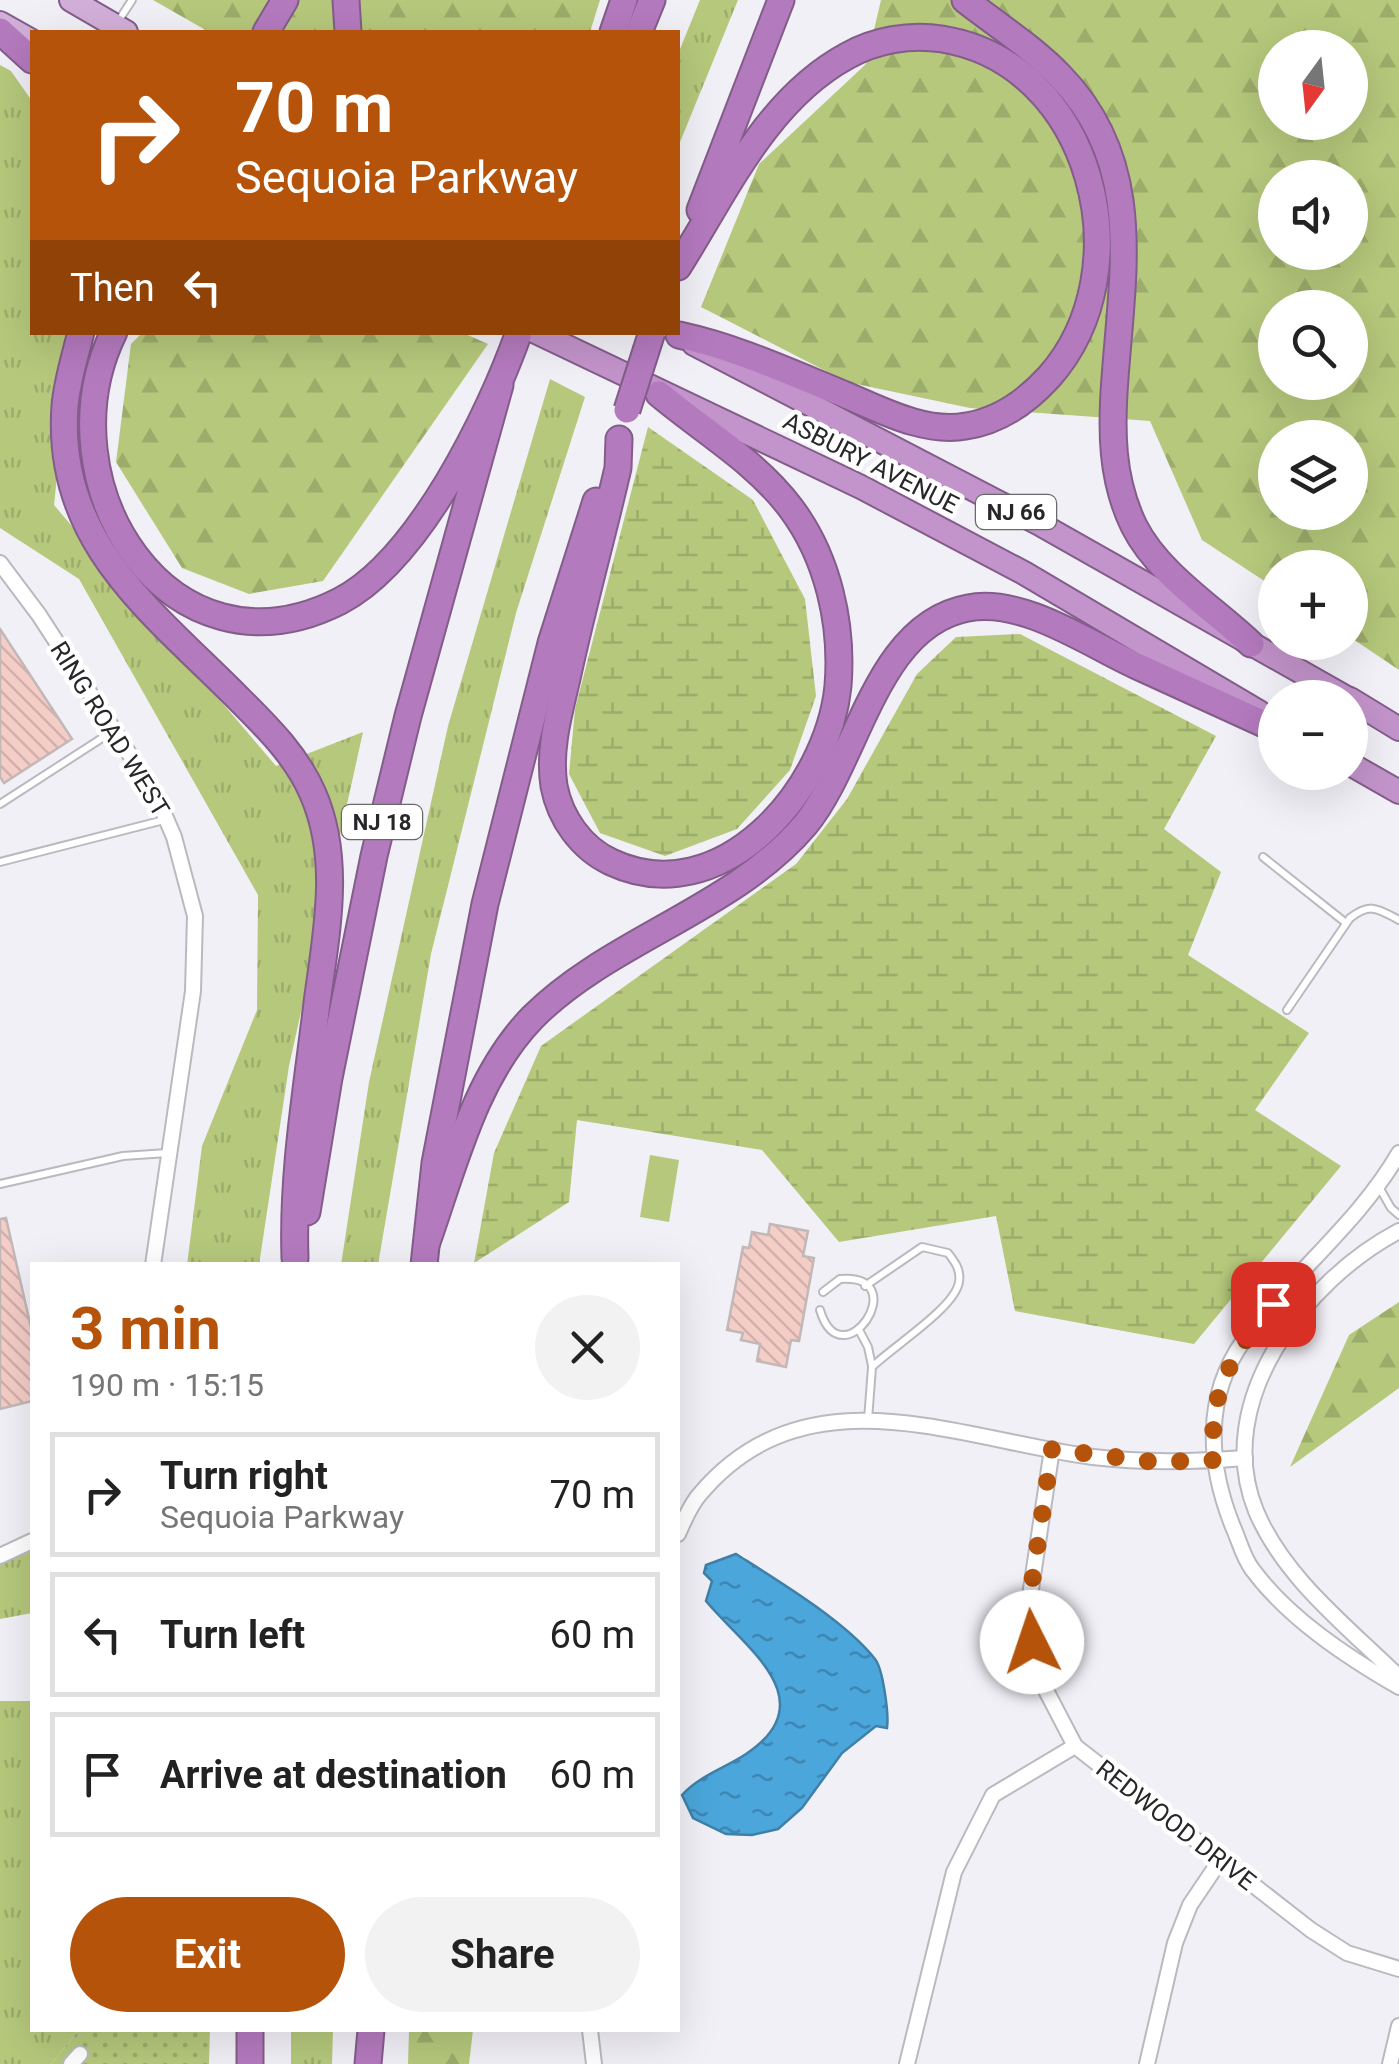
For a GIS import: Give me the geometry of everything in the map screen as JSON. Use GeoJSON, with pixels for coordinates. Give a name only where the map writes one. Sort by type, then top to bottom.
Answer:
{"type":"FeatureCollection","features":[{"type":"Feature","properties":{"kind":"highway"},"geometry":{"type":"LineString","coordinates":[[267,30],[285,0]]}},
{"type":"Feature","properties":{"kind":"highway"},"geometry":{"type":"LineString","coordinates":[[346,0],[348,30]]}},
{"type":"Feature","properties":{"kind":"highway"},"geometry":{"type":"LineString","coordinates":[[614,30],[624,0]]}},
{"type":"Feature","properties":{"kind":"highway"},"geometry":{"type":"LineString","coordinates":[[640,30],[652,0]]}},
{"type":"Feature","properties":{"kind":"highway"},"geometry":{"type":"LineString","coordinates":[[680,263],[782,0]]}},
{"type":"Feature","properties":{"kind":"highway"},"geometry":{"type":"LineString","coordinates":[[966,0],[1058,74],[1100,129],[1121,194],[1125,240],[1112,440],[1122,497],[1135,529],[1150,550],[1252,644]]}},
{"type":"Feature","properties":{"kind":"highway"},"geometry":{"type":"LineString","coordinates":[[0,27],[30,58]]}},
{"type":"Feature","properties":{"kind":"highway"},"geometry":{"type":"LineString","coordinates":[[680,265],[741,164],[792,99],[846,56],[898,38],[930,37],[961,42],[989,53],[1032,85],[1048,100],[1080,154],[1096,208],[1098,262],[1085,313],[1070,348],[1040,387],[1020,404],[986,422],[955,428],[914,422],[752,357],[680,335]]}},
{"type":"Feature","properties":{"kind":"highway"},"geometry":{"type":"LineString","coordinates":[[80,335],[66,402],[65,437],[70,479],[90,534],[113,572],[292,757],[314,796],[323,822],[328,846],[329,907],[294,1201],[295,1262]]}},
{"type":"Feature","properties":{"kind":"highway"},"geometry":{"type":"LineString","coordinates":[[113,335],[96,386],[92,432],[100,489],[109,513],[122,538],[154,578],[188,602],[238,620],[275,622],[307,614],[340,601],[365,585],[405,542],[442,493],[502,380]]}},
{"type":"Feature","properties":{"kind":"highway","name":"NJ 18"},"geometry":{"type":"LineString","coordinates":[[295,1262],[310,1201],[329,1078],[374,856],[417,681],[518,335]]}},
{"type":"Feature","properties":{"kind":"highway","name":"ASBURY AVENUE"},"geometry":{"type":"LineString","coordinates":[[542,335],[659,394],[745,430],[983,552],[1143,642],[1258,714]]}},
{"type":"Feature","properties":{"kind":"highway"},"geometry":{"type":"LineString","coordinates":[[426,1253],[435,1163],[484,904],[551,643],[651,335]]}},
{"type":"Feature","properties":{"kind":"highway","name":"ASBURY AVENUE"},"geometry":{"type":"LineString","coordinates":[[679,335],[982,493],[1316,680]]}},
{"type":"Feature","properties":{"kind":"highway"},"geometry":{"type":"LineString","coordinates":[[618,439],[618,468],[554,736],[554,786],[567,821],[578,837],[604,859],[644,874],[686,874],[718,862],[751,841],[807,778],[826,734],[838,689],[839,646],[830,590],[818,554],[790,507],[750,464],[659,394]]}},
{"type":"Feature","properties":{"kind":"highway"},"geometry":{"type":"LineString","coordinates":[[426,1253],[482,1093],[520,1032],[564,990],[751,872],[789,841],[812,815],[835,777],[891,664],[924,626],[970,607],[1018,611],[1258,717]]}},
{"type":"Feature","properties":{"kind":"highway","name":"ASBURY AVENUE"},"geometry":{"type":"LineString","coordinates":[[1368,710],[1399,729]]}},
{"type":"Feature","properties":{"kind":"highway"},"geometry":{"type":"LineString","coordinates":[[1368,774],[1399,792]]}},
{"type":"Feature","properties":{"kind":"highway"},"geometry":{"type":"LineString","coordinates":[[250,2032],[250,2064]]}},
{"type":"Feature","properties":{"kind":"highway"},"geometry":{"type":"LineString","coordinates":[[368,2064],[371,2032]]}},
{"type":"Feature","properties":{"kind":"main road"},"geometry":{"type":"LineString","coordinates":[[72,0],[121,29]]}},
{"type":"Feature","properties":{"kind":"main road"},"geometry":{"type":"LineString","coordinates":[[0,27],[30,40]]}},
{"type":"Feature","properties":{"kind":"street","name":"RING ROAD WEST"},"geometry":{"type":"LineString","coordinates":[[0,563],[39,615],[156,795],[168,819],[195,916],[193,990],[153,1262]]}},
{"type":"Feature","properties":{"kind":"street"},"geometry":{"type":"LineString","coordinates":[[1399,1153],[1380,1187],[1242,1342],[1217,1394],[1212,1435],[1220,1494],[1250,1568],[1339,1652],[1399,1687]]}},
{"type":"Feature","properties":{"kind":"street"},"geometry":{"type":"LineString","coordinates":[[1399,1232],[1342,1268],[1275,1348],[1256,1390],[1245,1458],[1248,1486],[1258,1514],[1296,1576],[1399,1677]]}},
{"type":"Feature","properties":{"kind":"street"},"geometry":{"type":"LineString","coordinates":[[680,1530],[698,1496],[731,1463],[762,1444],[801,1428],[848,1419],[1154,1462],[1245,1458]]}},
{"type":"Feature","properties":{"kind":"street"},"geometry":{"type":"LineString","coordinates":[[1052,1449],[1028,1609],[1038,1674],[1075,1746]]}},
{"type":"Feature","properties":{"kind":"street"},"geometry":{"type":"LineString","coordinates":[[0,1556],[30,1543]]}},
{"type":"Feature","properties":{"kind":"street","name":"REDWOOD DRIVE"},"geometry":{"type":"LineString","coordinates":[[908,2064],[954,1872],[993,1795],[1075,1746],[1311,1930],[1347,1952],[1399,1968]]}},
{"type":"Feature","properties":{"kind":"street"},"geometry":{"type":"LineString","coordinates":[[1148,2064],[1175,1943],[1190,1906],[1221,1859]]}},
{"type":"Feature","properties":{"kind":"street"},"geometry":{"type":"LineString","coordinates":[[1390,2064],[1399,2026]]}},
{"type":"Feature","properties":{"kind":"street"},"geometry":{"type":"LineString","coordinates":[[590,2032],[594,2064]]}},
{"type":"Feature","properties":{"kind":"lane"},"geometry":{"type":"LineString","coordinates":[[121,29],[132,0]]}},
{"type":"Feature","properties":{"kind":"lane"},"geometry":{"type":"LineString","coordinates":[[0,804],[114,730]]}},
{"type":"Feature","properties":{"kind":"lane"},"geometry":{"type":"LineString","coordinates":[[0,862],[168,819]]}},
{"type":"Feature","properties":{"kind":"lane"},"geometry":{"type":"LineString","coordinates":[[1262,857],[1346,923]]}},
{"type":"Feature","properties":{"kind":"lane"},"geometry":{"type":"LineString","coordinates":[[1287,1010],[1346,923],[1362,909],[1378,909],[1399,920]]}},
{"type":"Feature","properties":{"kind":"lane"},"geometry":{"type":"LineString","coordinates":[[0,1184],[123,1156],[168,1153]]}},
{"type":"Feature","properties":{"kind":"lane"},"geometry":{"type":"LineString","coordinates":[[1380,1187],[1399,1215]]}},
{"type":"Feature","properties":{"kind":"lane"},"geometry":{"type":"LineString","coordinates":[[865,1286],[922,1247],[948,1253],[958,1266],[959,1282],[951,1300],[872,1367]]}},
{"type":"Feature","properties":{"kind":"lane"},"geometry":{"type":"LineString","coordinates":[[820,1310],[832,1329],[850,1333],[871,1318],[874,1310],[874,1301],[858,1281],[840,1280],[823,1292]]}},
{"type":"Feature","properties":{"kind":"lane"},"geometry":{"type":"LineString","coordinates":[[858,1330],[872,1367],[868,1420]]}},
{"type":"Feature","properties":{"kind":"green space"},"geometry":{"type":"Polygon","coordinates":[[[153,0],[600,0],[591,30],[206,30],[153,0]]]}},
{"type":"Feature","properties":{"kind":"green space"},"geometry":{"type":"Polygon","coordinates":[[[700,0],[738,0],[680,142],[680,49],[700,0]]]}},
{"type":"Feature","properties":{"kind":"green space"},"geometry":{"type":"Polygon","coordinates":[[[881,0],[1399,0],[1399,670],[1368,649],[1368,550],[1258,550],[1258,577],[1202,540],[1150,421],[970,408],[847,382],[701,307],[759,164],[866,64],[881,0]]]}},
{"type":"Feature","properties":{"kind":"green space"},"geometry":{"type":"Polygon","coordinates":[[[0,65],[11,71],[30,98],[30,335],[72,335],[54,505],[276,766],[363,732],[289,1066],[259,1262],[187,1262],[202,1146],[257,1010],[258,895],[79,579],[0,528],[0,65]]]}},
{"type":"Feature","properties":{"kind":"green space"},"geometry":{"type":"Polygon","coordinates":[[[140,335],[468,335],[488,344],[323,581],[249,594],[182,568],[116,462],[131,344],[140,335]]]}},
{"type":"Feature","properties":{"kind":"green space"},"geometry":{"type":"Polygon","coordinates":[[[550,379],[585,397],[516,613],[431,954],[379,1262],[341,1262],[369,1082],[448,726],[550,379]]]}},
{"type":"Feature","properties":{"kind":"green space"},"geometry":{"type":"Polygon","coordinates":[[[648,427],[753,500],[805,599],[816,696],[790,770],[737,829],[665,856],[600,833],[569,774],[575,709],[648,427]]]}},
{"type":"Feature","properties":{"kind":"green space"},"geometry":{"type":"Polygon","coordinates":[[[1020,634],[1216,736],[1164,829],[1221,872],[1188,955],[1309,1033],[1255,1110],[1341,1166],[1194,1344],[1015,1311],[996,1216],[839,1242],[762,1150],[577,1120],[569,1202],[474,1262],[494,1153],[541,1046],[796,864],[847,799],[917,674],[956,637],[1020,634]]]}},
{"type":"Feature","properties":{"kind":"green space"},"geometry":{"type":"Polygon","coordinates":[[[650,1155],[679,1160],[669,1222],[640,1217],[650,1155]]]}},
{"type":"Feature","properties":{"kind":"green space"},"geometry":{"type":"Polygon","coordinates":[[[1399,1302],[1399,1388],[1290,1467],[1349,1335],[1399,1302]]]}},
{"type":"Feature","properties":{"kind":"green space"},"geometry":{"type":"Polygon","coordinates":[[[30,1541],[30,1613],[0,1619],[0,1552],[30,1541]]]}},
{"type":"Feature","properties":{"kind":"green space"},"geometry":{"type":"Polygon","coordinates":[[[0,1701],[30,1701],[30,2032],[77,2032],[51,2064],[0,2064],[0,1701]]]}},
{"type":"Feature","properties":{"kind":"green space"},"geometry":{"type":"Polygon","coordinates":[[[77,2032],[210,2032],[209,2064],[51,2064],[77,2032]]]}},
{"type":"Feature","properties":{"kind":"green space"},"geometry":{"type":"Polygon","coordinates":[[[291,2032],[333,2032],[332,2064],[291,2064],[291,2032]]]}},
{"type":"Feature","properties":{"kind":"green space"},"geometry":{"type":"Polygon","coordinates":[[[409,2032],[473,2032],[469,2064],[408,2064],[409,2032]]]}},
{"type":"Feature","properties":{"kind":"water"},"geometry":{"type":"Polygon","coordinates":[[[736,1554],[810,1602],[862,1645],[878,1664],[887,1713],[887,1728],[876,1726],[842,1753],[802,1808],[778,1829],[752,1835],[726,1834],[693,1818],[682,1795],[704,1777],[746,1754],[769,1734],[779,1714],[779,1694],[770,1674],[706,1601],[712,1581],[704,1573],[706,1565],[736,1554]]]}},
{"type":"Feature","properties":{"kind":"building"},"geometry":{"type":"Polygon","coordinates":[[[0,629],[72,739],[4,783],[0,777],[0,629]]]}},
{"type":"Feature","properties":{"kind":"building"},"geometry":{"type":"Polygon","coordinates":[[[6,1218],[30,1323],[30,1402],[0,1409],[0,1219],[6,1218]]]}},
{"type":"Feature","properties":{"kind":"building"},"geometry":{"type":"Polygon","coordinates":[[[770,1224],[808,1231],[803,1256],[814,1258],[799,1341],[791,1340],[786,1367],[757,1361],[760,1344],[741,1340],[743,1333],[727,1330],[743,1247],[749,1248],[752,1232],[768,1235],[770,1224]]]}},
{"type":"Feature","properties":{"kind":"route"},"geometry":{"type":"LineString","coordinates":[[1032,1642],[1028,1609],[1034,1548],[1052,1449],[1154,1462],[1215,1460],[1212,1435],[1217,1394],[1242,1342],[1273,1304]]}}]}
